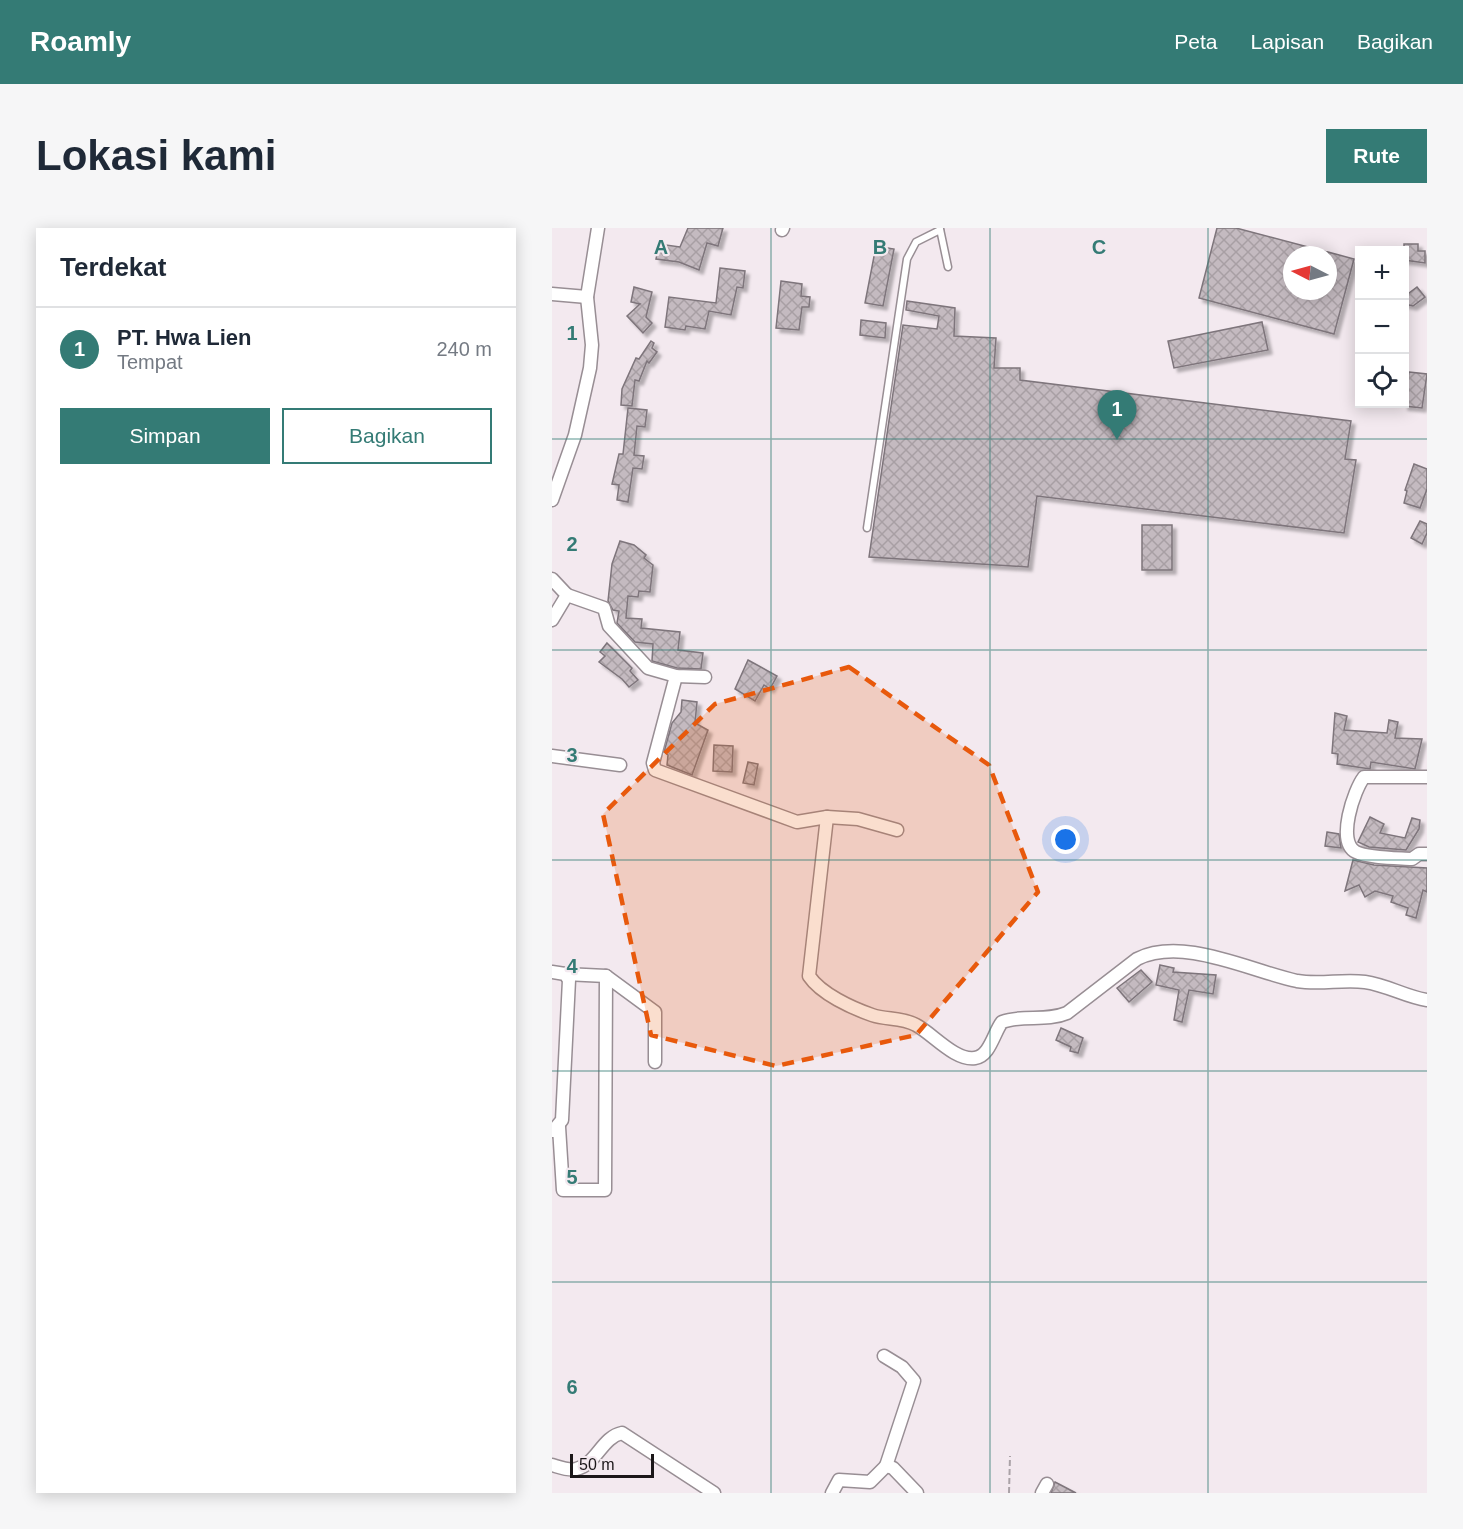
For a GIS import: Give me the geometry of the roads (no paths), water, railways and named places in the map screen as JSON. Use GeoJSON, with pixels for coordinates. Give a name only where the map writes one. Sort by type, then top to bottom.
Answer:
{"type":"FeatureCollection","features":[{"type":"Feature","properties":{"kind":"street"},"geometry":{"type":"LineString","coordinates":[[552,500],[575,435],[591,368],[592,345],[587,297],[598,228]]}},
{"type":"Feature","properties":{"kind":"street"},"geometry":{"type":"LineString","coordinates":[[552,294],[587,297]]}},
{"type":"Feature","properties":{"kind":"street"},"geometry":{"type":"LineString","coordinates":[[552,579],[567,596],[604,608],[607,623],[648,668],[676,676],[705,677]]}},
{"type":"Feature","properties":{"kind":"street"},"geometry":{"type":"LineString","coordinates":[[552,620],[567,596]]}},
{"type":"Feature","properties":{"kind":"street"},"geometry":{"type":"LineString","coordinates":[[676,676],[653,763],[655,770],[797,822],[827,817],[858,819],[897,830]]}},
{"type":"Feature","properties":{"kind":"street"},"geometry":{"type":"LineString","coordinates":[[552,756],[620,765]]}},
{"type":"Feature","properties":{"kind":"street"},"geometry":{"type":"LineString","coordinates":[[1427,777],[1364,777],[1353,800],[1347,830],[1349,845],[1358,853],[1412,859],[1419,854],[1427,854]]}},
{"type":"Feature","properties":{"kind":"street"},"geometry":{"type":"LineString","coordinates":[[827,817],[809,976],[819,986],[848,1005],[872,1015],[911,1022],[967,1058],[980,1057],[985,1052],[1002,1022],[1018,1018],[1057,1017],[1067,1013],[1137,959],[1149,953],[1165,951],[1205,957],[1300,981],[1368,982],[1427,1000]]}},
{"type":"Feature","properties":{"kind":"street"},"geometry":{"type":"LineString","coordinates":[[558,973],[606,976],[655,1012],[655,1062]]}},
{"type":"Feature","properties":{"kind":"street"},"geometry":{"type":"LineString","coordinates":[[558,973],[569,980],[562,1120],[556,1129],[563,1190],[605,1190],[606,976]]}},
{"type":"Feature","properties":{"kind":"street"},"geometry":{"type":"LineString","coordinates":[[832,1493],[839,1479],[870,1482],[886,1466],[914,1382],[902,1367],[884,1356]]}},
{"type":"Feature","properties":{"kind":"street"},"geometry":{"type":"LineString","coordinates":[[552,1466],[571,1470],[580,1468],[609,1440],[622,1433],[714,1493]]}},
{"type":"Feature","properties":{"kind":"street"},"geometry":{"type":"LineString","coordinates":[[886,1466],[893,1468],[917,1493]]}},
{"type":"Feature","properties":{"kind":"lane"},"geometry":{"type":"LineString","coordinates":[[867,528],[907,259],[916,242],[940,229],[948,267]]}},
{"type":"Feature","properties":{"kind":"place","name":"PT. Hwa Lien"},"geometry":{"type":"Point","coordinates":[1117,440]}}]}
